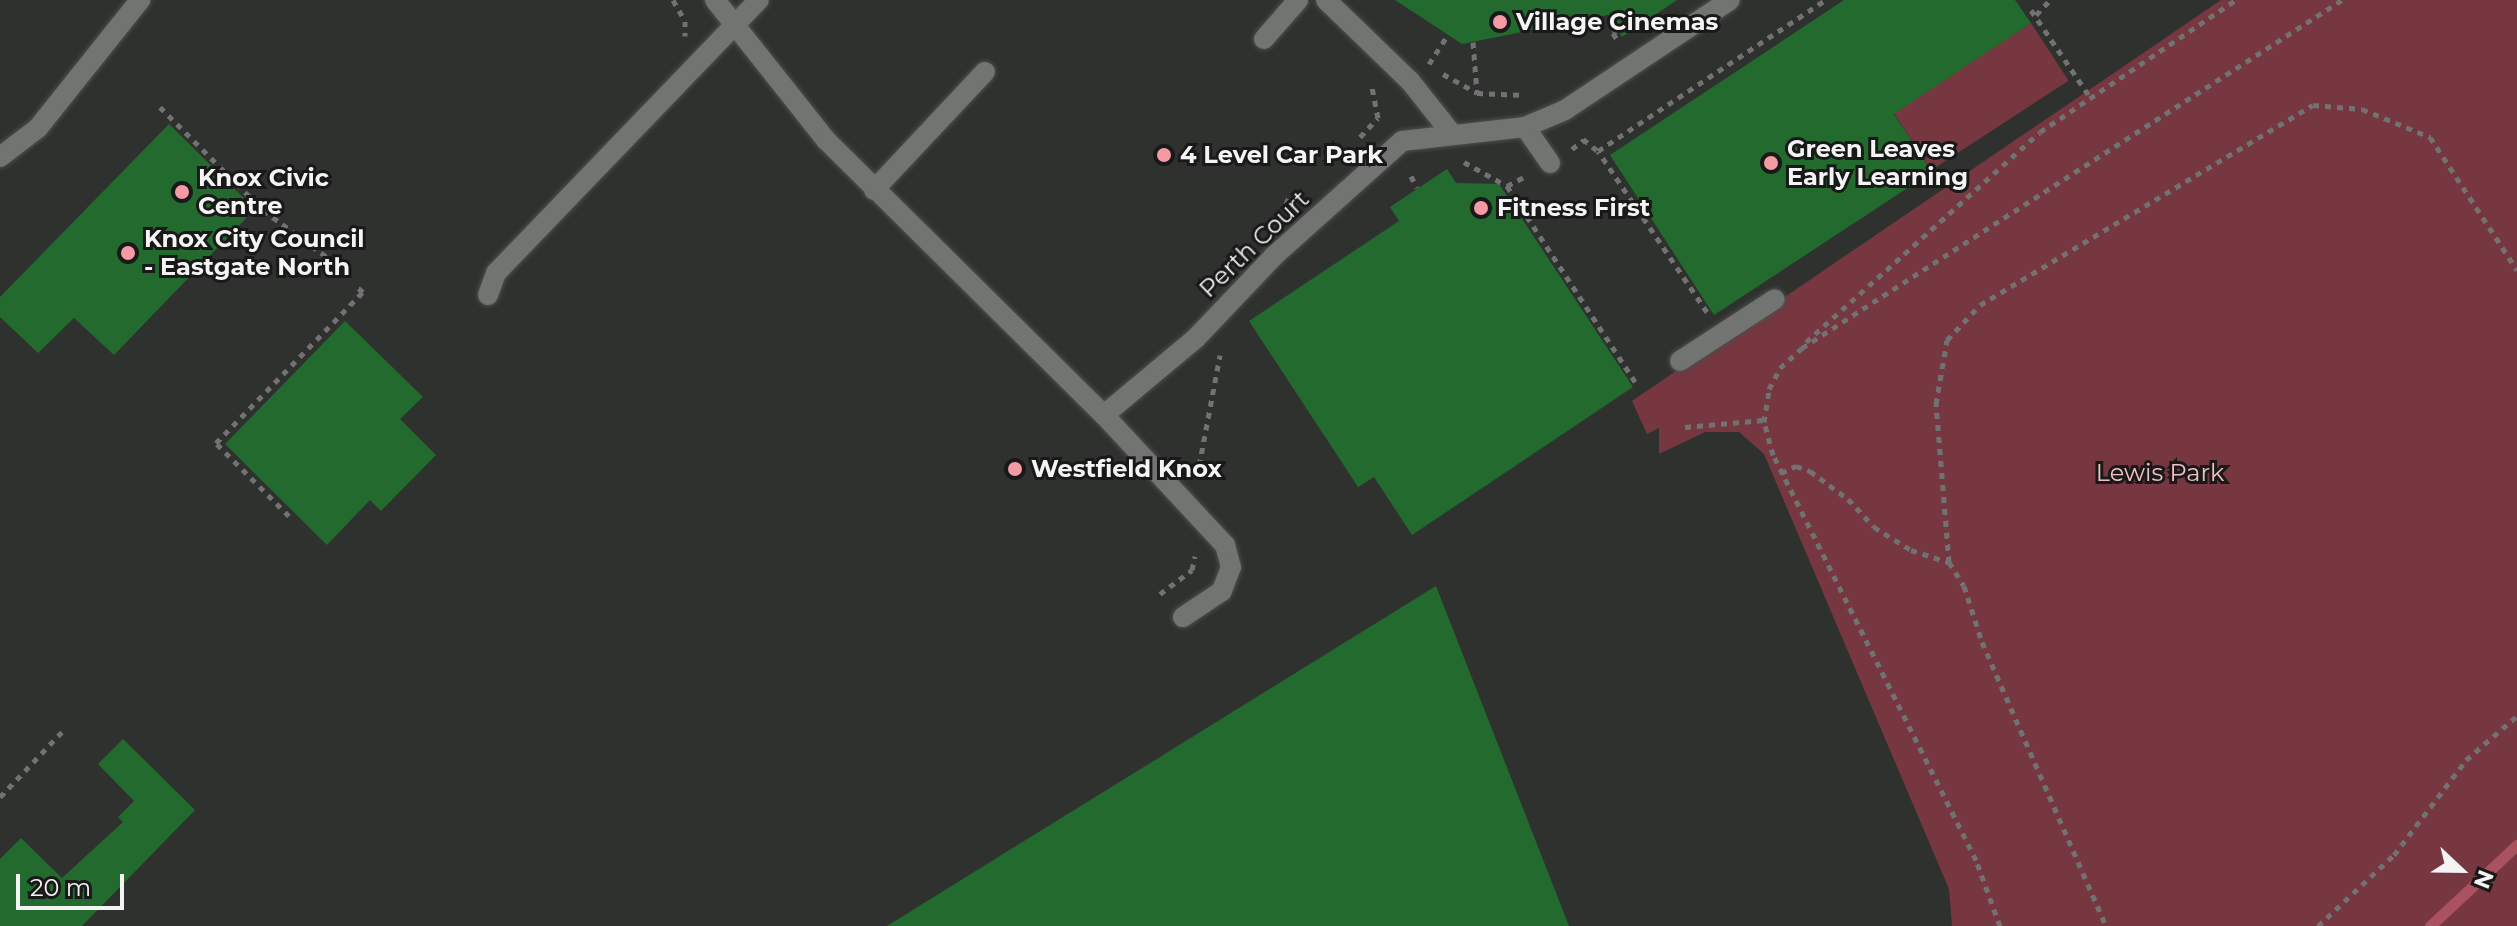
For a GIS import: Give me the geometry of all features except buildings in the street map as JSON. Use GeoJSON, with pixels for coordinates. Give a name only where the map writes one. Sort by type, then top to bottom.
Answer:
{"type":"FeatureCollection","features":[{"type":"Feature","properties":{"kind":"lane"},"geometry":{"type":"LineString","coordinates":[[0,157],[38,128],[140,0]]}},
{"type":"Feature","properties":{"kind":"lane"},"geometry":{"type":"LineString","coordinates":[[715,0],[733,28],[874,190],[1104,415],[1225,545],[1231,567],[1222,591],[1183,617]]}},
{"type":"Feature","properties":{"kind":"lane"},"geometry":{"type":"LineString","coordinates":[[488,295],[496,273],[759,0]]}},
{"type":"Feature","properties":{"kind":"lane"},"geometry":{"type":"LineString","coordinates":[[1264,39],[1298,0]]}},
{"type":"Feature","properties":{"kind":"lane"},"geometry":{"type":"LineString","coordinates":[[1326,0],[1410,81],[1452,134]]}},
{"type":"Feature","properties":{"kind":"lane"},"geometry":{"type":"LineString","coordinates":[[1402,141],[1525,127],[1565,110],[1730,0]]}},
{"type":"Feature","properties":{"kind":"lane"},"geometry":{"type":"LineString","coordinates":[[874,190],[985,72]]}},
{"type":"Feature","properties":{"kind":"lane"},"geometry":{"type":"LineString","coordinates":[[1525,127],[1550,163]]}},
{"type":"Feature","properties":{"kind":"lane","name":"Perth Court"},"geometry":{"type":"LineString","coordinates":[[1104,415],[1196,338],[1274,256],[1402,141]]}},
{"type":"Feature","properties":{"kind":"lane"},"geometry":{"type":"LineString","coordinates":[[1680,361],[1775,299]]}},
{"type":"Feature","properties":{"kind":"path"},"geometry":{"type":"LineString","coordinates":[[1733,326],[1709,316],[1598,151],[1825,0]]}},
{"type":"Feature","properties":{"kind":"path"},"geometry":{"type":"LineString","coordinates":[[2050,0],[2034,13],[2090,97]]}},
{"type":"Feature","properties":{"kind":"path"},"geometry":{"type":"LineString","coordinates":[[2000,926],[1976,860],[1781,473],[1764,420],[1769,389],[1791,357],[2040,132],[2236,0]]}},
{"type":"Feature","properties":{"kind":"path"},"geometry":{"type":"LineString","coordinates":[[1791,357],[2342,0]]}},
{"type":"Feature","properties":{"kind":"path"},"geometry":{"type":"LineString","coordinates":[[1617,30],[1613,33],[1620,44]]}},
{"type":"Feature","properties":{"kind":"path"},"geometry":{"type":"LineString","coordinates":[[1429,64],[1448,35]]}},
{"type":"Feature","properties":{"kind":"path"},"geometry":{"type":"LineString","coordinates":[[1609,52],[1633,35]]}},
{"type":"Feature","properties":{"kind":"path"},"geometry":{"type":"LineString","coordinates":[[1473,42],[1477,93]]}},
{"type":"Feature","properties":{"kind":"path"},"geometry":{"type":"LineString","coordinates":[[1419,54],[1429,64],[1477,93],[1537,90]]}},
{"type":"Feature","properties":{"kind":"path"},"geometry":{"type":"LineString","coordinates":[[1362,74],[1371,83],[1378,118],[1426,167],[1400,183]]}},
{"type":"Feature","properties":{"kind":"path"},"geometry":{"type":"LineString","coordinates":[[2106,926],[1982,642],[1964,586],[1949,562],[1936,404],[1947,340],[1980,305],[2313,105],[2362,109],[2430,137],[2517,270]]}},
{"type":"Feature","properties":{"kind":"path"},"geometry":{"type":"LineString","coordinates":[[160,107],[263,210],[328,258]]}},
{"type":"Feature","properties":{"kind":"path"},"geometry":{"type":"LineString","coordinates":[[1358,139],[1378,118]]}},
{"type":"Feature","properties":{"kind":"path"},"geometry":{"type":"LineString","coordinates":[[1507,186],[1584,140]]}},
{"type":"Feature","properties":{"kind":"path"},"geometry":{"type":"LineString","coordinates":[[1450,163],[1462,161],[1507,186],[1636,383]]}},
{"type":"Feature","properties":{"kind":"path"},"geometry":{"type":"LineString","coordinates":[[1411,176],[1417,188]]}},
{"type":"Feature","properties":{"kind":"path"},"geometry":{"type":"LineString","coordinates":[[1284,214],[1292,199]]}},
{"type":"Feature","properties":{"kind":"path"},"geometry":{"type":"LineString","coordinates":[[289,516],[216,443],[363,292],[355,285]]}},
{"type":"Feature","properties":{"kind":"path"},"geometry":{"type":"LineString","coordinates":[[1179,497],[1201,472],[1207,409],[1223,348]]}},
{"type":"Feature","properties":{"kind":"path"},"geometry":{"type":"LineString","coordinates":[[1685,427],[1764,420]]}},
{"type":"Feature","properties":{"kind":"path"},"geometry":{"type":"LineString","coordinates":[[1781,473],[1796,466],[1810,471],[1874,527],[1911,550],[1949,562]]}},
{"type":"Feature","properties":{"kind":"path"},"geometry":{"type":"LineString","coordinates":[[1160,594],[1192,570],[1197,560],[1190,548]]}},
{"type":"Feature","properties":{"kind":"path"},"geometry":{"type":"LineString","coordinates":[[2318,926],[2394,855],[2466,760],[2517,716]]}},
{"type":"Feature","properties":{"kind":"path"},"geometry":{"type":"LineString","coordinates":[[0,797],[62,732]]}},
{"type":"Feature","properties":{"kind":"green space","name":"Lewis Park"},"geometry":{"type":"Polygon","coordinates":[[[2221,0],[2517,0],[2517,926],[1952,926],[1949,889],[1764,454],[1739,432],[1705,432],[1659,454],[1659,428],[1647,434],[1632,401],[2221,0]]]}},
{"type":"Feature","properties":{"kind":"green space"},"geometry":{"type":"Polygon","coordinates":[[[2031,23],[2069,81],[1931,170],[1893,112],[2031,23]]]}},
{"type":"Feature","properties":{"kind":"waterway"},"geometry":{"type":"LineString","coordinates":[[2430,926],[2517,845]]}},
{"type":"Feature","properties":{"kind":"place","name":"Village Cinemas"},"geometry":{"type":"Point","coordinates":[1500,22]}},
{"type":"Feature","properties":{"kind":"place","name":"4 Level Car Park"},"geometry":{"type":"Point","coordinates":[1164,155]}},
{"type":"Feature","properties":{"kind":"place","name":"Green Leaves Early Learning"},"geometry":{"type":"Point","coordinates":[1771,163]}},
{"type":"Feature","properties":{"kind":"place","name":"Knox Civic Centre"},"geometry":{"type":"Point","coordinates":[182,192]}},
{"type":"Feature","properties":{"kind":"place","name":"Fitness First"},"geometry":{"type":"Point","coordinates":[1481,208]}},
{"type":"Feature","properties":{"kind":"place","name":"Knox City Council - Eastgate North"},"geometry":{"type":"Point","coordinates":[128,253]}},
{"type":"Feature","properties":{"kind":"place","name":"Westfield Knox"},"geometry":{"type":"Point","coordinates":[1015,469]}}]}
